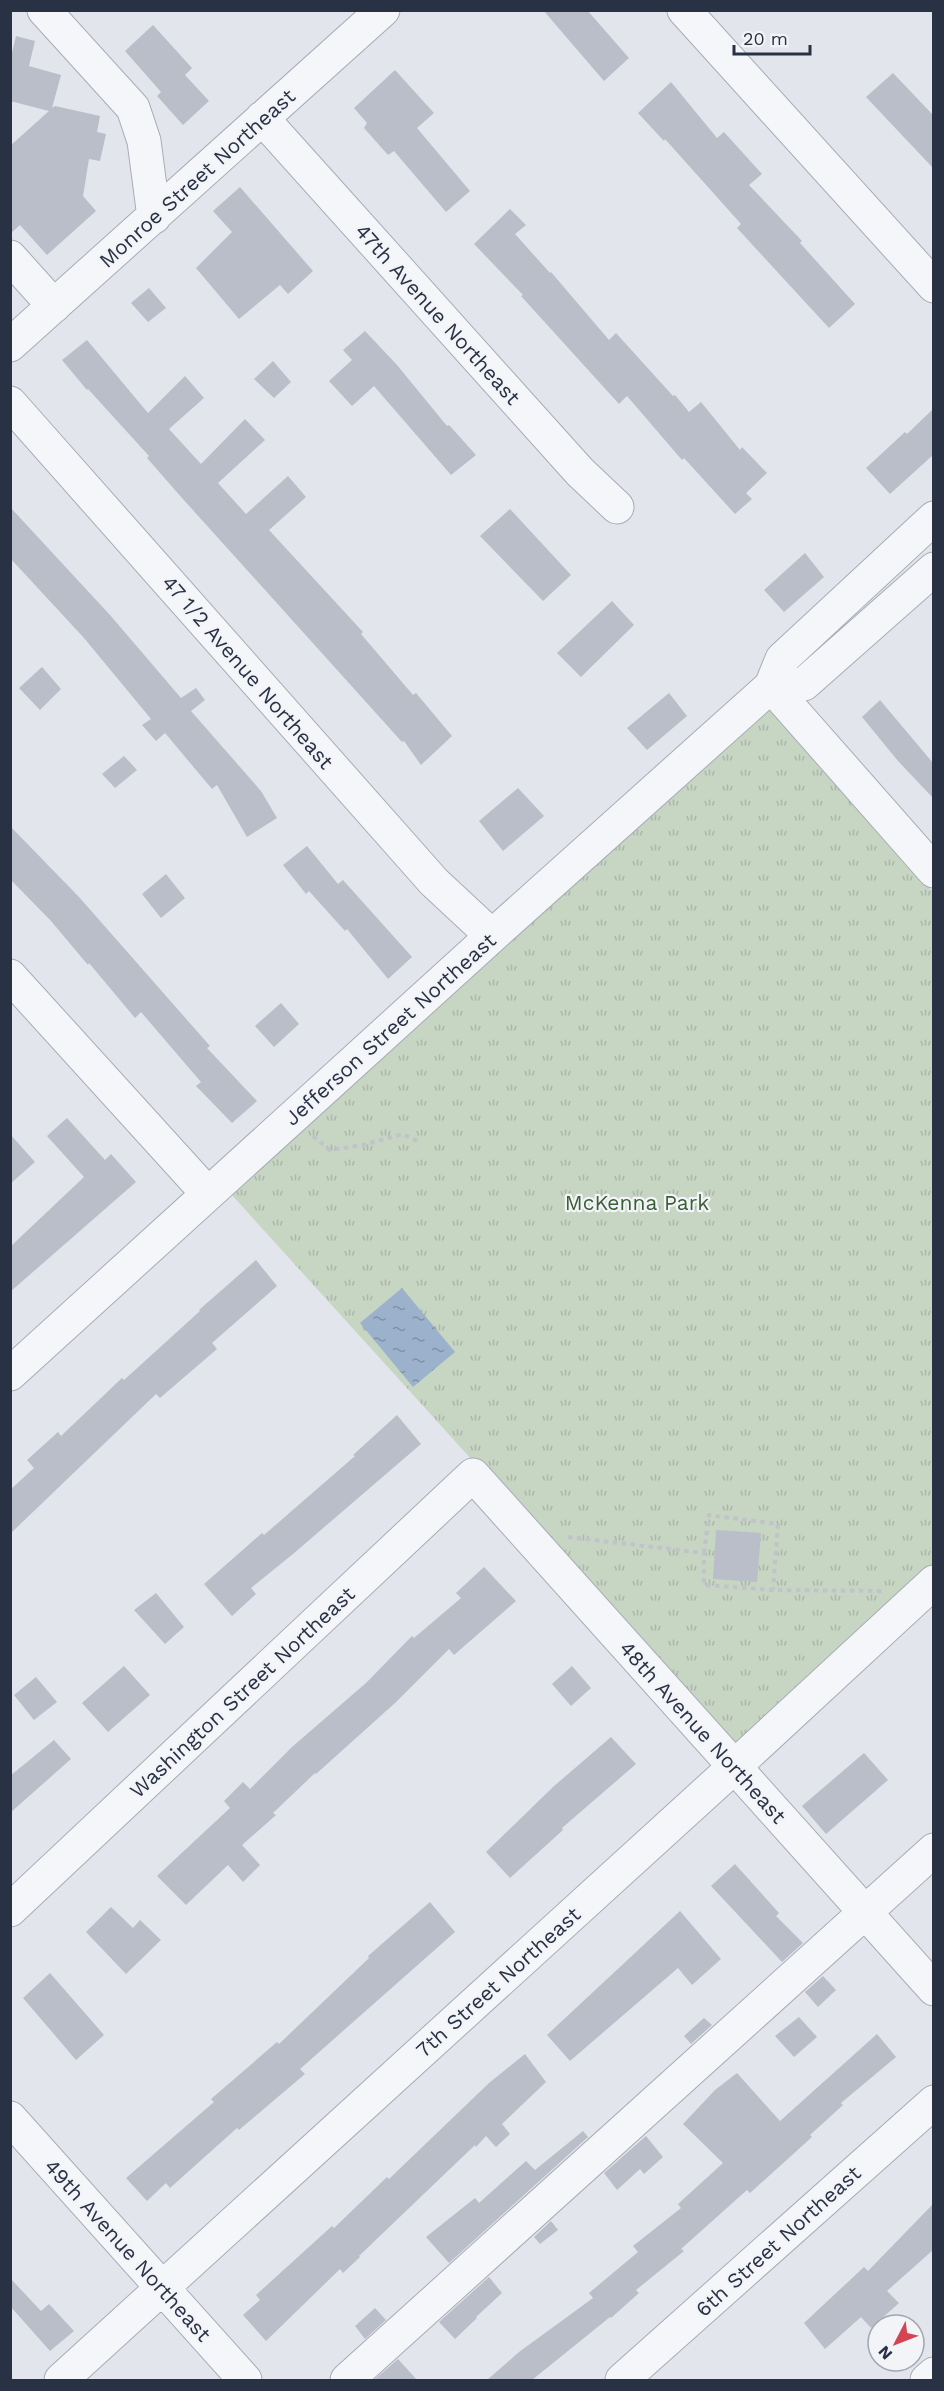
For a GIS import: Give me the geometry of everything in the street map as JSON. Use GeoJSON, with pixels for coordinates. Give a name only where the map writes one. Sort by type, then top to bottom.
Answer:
{"type":"FeatureCollection","features":[{"type":"Feature","properties":{"kind":"street"},"geometry":{"type":"LineString","coordinates":[[44,10],[132,108],[144,141],[154,217]]}},
{"type":"Feature","properties":{"kind":"street","name":"Monroe Street Northeast"},"geometry":{"type":"LineString","coordinates":[[10,345],[383,10]]}},
{"type":"Feature","properties":{"kind":"street"},"geometry":{"type":"LineString","coordinates":[[684,10],[933,285]]}},
{"type":"Feature","properties":{"kind":"street","name":"47th Avenue Northeast"},"geometry":{"type":"LineString","coordinates":[[262,118],[580,472],[617,507]]}},
{"type":"Feature","properties":{"kind":"street"},"geometry":{"type":"LineString","coordinates":[[10,257],[54,306]]}},
{"type":"Feature","properties":{"kind":"street","name":"47 1/2 Avenue Northeast"},"geometry":{"type":"LineString","coordinates":[[10,403],[434,882],[492,936]]}},
{"type":"Feature","properties":{"kind":"street","name":"Jefferson Street Northeast"},"geometry":{"type":"LineString","coordinates":[[10,1374],[771,686],[782,659],[933,519]]}},
{"type":"Feature","properties":{"kind":"street"},"geometry":{"type":"LineString","coordinates":[[771,686],[804,684],[933,569]]}},
{"type":"Feature","properties":{"kind":"street"},"geometry":{"type":"LineString","coordinates":[[771,686],[933,871]]}},
{"type":"Feature","properties":{"kind":"street"},"geometry":{"type":"LineString","coordinates":[[10,976],[208,1194]]}},
{"type":"Feature","properties":{"kind":"street","name":"48th Avenue Northeast"},"geometry":{"type":"LineString","coordinates":[[473,1475],[933,1989]]}},
{"type":"Feature","properties":{"kind":"street","name":"Washington Street Northeast"},"geometry":{"type":"LineString","coordinates":[[10,1910],[473,1475]]}},
{"type":"Feature","properties":{"kind":"street","name":"7th Street Northeast"},"geometry":{"type":"LineString","coordinates":[[61,2380],[734,1767],[933,1582]]}},
{"type":"Feature","properties":{"kind":"street"},"geometry":{"type":"LineString","coordinates":[[347,2380],[933,1850]]}},
{"type":"Feature","properties":{"kind":"street","name":"6th Street Northeast"},"geometry":{"type":"LineString","coordinates":[[622,2380],[933,2102]]}},
{"type":"Feature","properties":{"kind":"street","name":"49th Avenue Northeast"},"geometry":{"type":"LineString","coordinates":[[10,2118],[245,2380]]}},
{"type":"Feature","properties":{"kind":"street"},"geometry":{"type":"LineString","coordinates":[[927,2380],[933,2374]]}},
{"type":"Feature","properties":{"kind":"path"},"geometry":{"type":"LineString","coordinates":[[291,1119],[330,1150],[363,1145],[403,1134],[419,1142]]}},
{"type":"Feature","properties":{"kind":"path"},"geometry":{"type":"LineString","coordinates":[[773,1590],[778,1524],[709,1515],[704,1553],[704,1585],[773,1590],[885,1591],[908,1606]]}},
{"type":"Feature","properties":{"kind":"path"},"geometry":{"type":"LineString","coordinates":[[543,1553],[569,1536],[704,1553]]}},
{"type":"Feature","properties":{"kind":"green space","name":"McKenna Park"},"geometry":{"type":"Polygon","coordinates":[[[756,691],[933,892],[933,1565],[735,1750],[221,1183],[756,691]]]}},
{"type":"Feature","properties":{"kind":"water"},"geometry":{"type":"Polygon","coordinates":[[[402,1288],[455,1352],[413,1387],[360,1323],[402,1288]]]}},
{"type":"Feature","properties":{"kind":"building"},"geometry":{"type":"Polygon","coordinates":[[[543,10],[587,10],[629,58],[604,81],[543,10]]]}},
{"type":"Feature","properties":{"kind":"building"},"geometry":{"type":"Polygon","coordinates":[[[153,25],[192,68],[185,75],[209,101],[183,125],[157,96],[161,92],[125,51],[153,25]]]}},
{"type":"Feature","properties":{"kind":"building"},"geometry":{"type":"Polygon","coordinates":[[[16,36],[35,41],[29,66],[61,75],[52,108],[55,106],[100,116],[97,132],[106,134],[100,161],[89,159],[83,196],[96,211],[47,255],[20,225],[10,234],[10,146],[49,111],[10,101],[10,61],[16,36]]]}},
{"type":"Feature","properties":{"kind":"building"},"geometry":{"type":"Polygon","coordinates":[[[395,70],[434,113],[417,128],[470,191],[446,212],[394,151],[388,155],[364,128],[367,123],[354,108],[395,70]]]}},
{"type":"Feature","properties":{"kind":"building"},"geometry":{"type":"Polygon","coordinates":[[[893,73],[933,115],[933,168],[866,97],[893,73]]]}},
{"type":"Feature","properties":{"kind":"building"},"geometry":{"type":"Polygon","coordinates":[[[671,82],[717,138],[724,132],[762,174],[749,185],[802,241],[800,243],[855,304],[829,328],[737,228],[741,224],[665,139],[664,141],[638,113],[671,82]]]}},
{"type":"Feature","properties":{"kind":"building"},"geometry":{"type":"Polygon","coordinates":[[[240,187],[313,271],[288,294],[280,285],[239,319],[196,268],[232,232],[213,211],[240,187]]]}},
{"type":"Feature","properties":{"kind":"building"},"geometry":{"type":"Polygon","coordinates":[[[510,209],[526,225],[515,234],[609,340],[616,333],[689,412],[701,402],[740,450],[742,447],[767,473],[746,493],[752,499],[735,514],[684,458],[682,460],[627,396],[619,404],[521,296],[523,295],[474,244],[510,209]]]}},
{"type":"Feature","properties":{"kind":"building"},"geometry":{"type":"Polygon","coordinates":[[[149,288],[166,308],[148,322],[131,303],[149,288]]]}},
{"type":"Feature","properties":{"kind":"building"},"geometry":{"type":"Polygon","coordinates":[[[365,331],[397,365],[447,426],[449,425],[476,455],[451,475],[374,386],[352,406],[329,381],[352,360],[343,350],[365,331]]]}},
{"type":"Feature","properties":{"kind":"building"},"geometry":{"type":"Polygon","coordinates":[[[87,340],[148,413],[185,376],[204,398],[169,429],[201,464],[245,419],[265,440],[218,483],[246,514],[288,476],[306,497],[269,530],[363,632],[361,634],[413,695],[416,693],[452,736],[421,765],[404,741],[402,742],[182,498],[147,458],[149,456],[62,360],[87,340]]]}},
{"type":"Feature","properties":{"kind":"building"},"geometry":{"type":"Polygon","coordinates":[[[273,361],[291,382],[274,398],[254,379],[273,361]]]}},
{"type":"Feature","properties":{"kind":"building"},"geometry":{"type":"Polygon","coordinates":[[[933,409],[933,455],[890,494],[866,468],[933,409]]]}},
{"type":"Feature","properties":{"kind":"building"},"geometry":{"type":"Polygon","coordinates":[[[10,507],[110,615],[181,698],[196,688],[205,700],[191,711],[261,791],[277,818],[247,837],[217,785],[212,789],[165,733],[156,741],[142,725],[151,719],[84,638],[10,558],[10,507]]]}},
{"type":"Feature","properties":{"kind":"building"},"geometry":{"type":"Polygon","coordinates":[[[510,509],[571,575],[543,601],[480,536],[510,509]]]}},
{"type":"Feature","properties":{"kind":"building"},"geometry":{"type":"Polygon","coordinates":[[[805,553],[824,577],[784,612],[764,590],[805,553]]]}},
{"type":"Feature","properties":{"kind":"building"},"geometry":{"type":"Polygon","coordinates":[[[612,601],[634,625],[581,677],[557,653],[612,601]]]}},
{"type":"Feature","properties":{"kind":"building"},"geometry":{"type":"Polygon","coordinates":[[[42,667],[61,689],[40,710],[19,688],[42,667]]]}},
{"type":"Feature","properties":{"kind":"building"},"geometry":{"type":"Polygon","coordinates":[[[669,693],[687,716],[647,750],[627,728],[669,693]]]}},
{"type":"Feature","properties":{"kind":"building"},"geometry":{"type":"Polygon","coordinates":[[[880,700],[933,763],[933,798],[898,761],[862,717],[880,700]]]}},
{"type":"Feature","properties":{"kind":"building"},"geometry":{"type":"Polygon","coordinates":[[[124,756],[137,770],[115,788],[102,774],[124,756]]]}},
{"type":"Feature","properties":{"kind":"building"},"geometry":{"type":"Polygon","coordinates":[[[518,788],[544,816],[503,851],[479,821],[518,788]]]}},
{"type":"Feature","properties":{"kind":"building"},"geometry":{"type":"Polygon","coordinates":[[[10,826],[79,897],[210,1046],[207,1048],[257,1101],[232,1123],[196,1086],[201,1082],[141,1012],[135,1018],[89,963],[88,965],[51,921],[10,879],[10,826]]]}},
{"type":"Feature","properties":{"kind":"building"},"geometry":{"type":"Polygon","coordinates":[[[307,846],[338,884],[343,880],[412,957],[388,979],[347,929],[345,931],[309,891],[306,894],[283,865],[307,846]]]}},
{"type":"Feature","properties":{"kind":"building"},"geometry":{"type":"Polygon","coordinates":[[[166,874],[185,898],[161,918],[142,894],[166,874]]]}},
{"type":"Feature","properties":{"kind":"building"},"geometry":{"type":"Polygon","coordinates":[[[281,1003],[299,1024],[274,1047],[255,1026],[281,1003]]]}},
{"type":"Feature","properties":{"kind":"building"},"geometry":{"type":"Polygon","coordinates":[[[67,1118],[105,1160],[111,1154],[136,1182],[10,1292],[10,1247],[84,1177],[47,1136],[67,1118]]]}},
{"type":"Feature","properties":{"kind":"building"},"geometry":{"type":"Polygon","coordinates":[[[10,1134],[35,1162],[10,1184],[10,1134]]]}},
{"type":"Feature","properties":{"kind":"building"},"geometry":{"type":"Polygon","coordinates":[[[256,1260],[277,1286],[212,1343],[217,1349],[160,1398],[156,1394],[10,1534],[10,1490],[34,1468],[27,1460],[58,1432],[61,1436],[122,1378],[124,1380],[256,1260]]]}},
{"type":"Feature","properties":{"kind":"building"},"geometry":{"type":"Polygon","coordinates":[[[397,1415],[421,1444],[251,1588],[256,1594],[232,1616],[204,1584],[355,1456],[353,1455],[397,1415]]]}},
{"type":"Feature","properties":{"kind":"building"},"geometry":{"type":"Polygon","coordinates":[[[716,1530],[761,1533],[757,1582],[713,1579],[716,1530]]]}},
{"type":"Feature","properties":{"kind":"building"},"geometry":{"type":"Polygon","coordinates":[[[484,1567],[516,1601],[454,1655],[449,1649],[395,1703],[273,1813],[276,1815],[242,1845],[260,1865],[243,1882],[228,1865],[186,1905],[157,1876],[230,1808],[224,1801],[243,1782],[250,1789],[292,1747],[366,1683],[412,1636],[414,1638],[461,1598],[456,1593],[484,1567]]]}},
{"type":"Feature","properties":{"kind":"building"},"geometry":{"type":"Polygon","coordinates":[[[156,1593],[184,1627],[165,1644],[134,1610],[156,1593]]]}},
{"type":"Feature","properties":{"kind":"building"},"geometry":{"type":"Polygon","coordinates":[[[124,1666],[150,1695],[108,1732],[82,1703],[124,1666]]]}},
{"type":"Feature","properties":{"kind":"building"},"geometry":{"type":"Polygon","coordinates":[[[572,1666],[591,1688],[571,1706],[552,1684],[572,1666]]]}},
{"type":"Feature","properties":{"kind":"building"},"geometry":{"type":"Polygon","coordinates":[[[36,1677],[57,1702],[34,1720],[14,1695],[36,1677]]]}},
{"type":"Feature","properties":{"kind":"building"},"geometry":{"type":"Polygon","coordinates":[[[611,1737],[636,1764],[562,1828],[563,1830],[510,1878],[486,1852],[553,1787],[611,1737]]]}},
{"type":"Feature","properties":{"kind":"building"},"geometry":{"type":"Polygon","coordinates":[[[54,1740],[71,1759],[10,1813],[10,1776],[54,1740]]]}},
{"type":"Feature","properties":{"kind":"building"},"geometry":{"type":"Polygon","coordinates":[[[864,1753],[888,1780],[826,1834],[802,1806],[864,1753]]]}},
{"type":"Feature","properties":{"kind":"building"},"geometry":{"type":"Polygon","coordinates":[[[735,1864],[779,1913],[776,1916],[803,1943],[782,1962],[711,1886],[735,1864]]]}},
{"type":"Feature","properties":{"kind":"building"},"geometry":{"type":"Polygon","coordinates":[[[430,1902],[455,1932],[300,2069],[305,2074],[239,2130],[237,2128],[170,2188],[166,2183],[147,2201],[126,2178],[214,2102],[211,2099],[277,2042],[279,2044],[369,1958],[368,1956],[430,1902]]]}},
{"type":"Feature","properties":{"kind":"building"},"geometry":{"type":"Polygon","coordinates":[[[111,1907],[133,1928],[140,1920],[161,1940],[126,1974],[86,1932],[111,1907]]]}},
{"type":"Feature","properties":{"kind":"building"},"geometry":{"type":"Polygon","coordinates":[[[680,1911],[721,1959],[692,1985],[678,1968],[570,2061],[547,2035],[680,1911]]]}},
{"type":"Feature","properties":{"kind":"building"},"geometry":{"type":"Polygon","coordinates":[[[50,1973],[104,2035],[76,2060],[23,1998],[50,1973]]]}},
{"type":"Feature","properties":{"kind":"building"},"geometry":{"type":"Polygon","coordinates":[[[823,1976],[836,1990],[818,2007],[805,1992],[823,1976]]]}},
{"type":"Feature","properties":{"kind":"building"},"geometry":{"type":"Polygon","coordinates":[[[799,2017],[817,2037],[794,2057],[775,2036],[799,2017]]]}},
{"type":"Feature","properties":{"kind":"building"},"geometry":{"type":"Polygon","coordinates":[[[704,2018],[712,2025],[691,2044],[684,2036],[704,2018]]]}},
{"type":"Feature","properties":{"kind":"building"},"geometry":{"type":"Polygon","coordinates":[[[877,2034],[896,2057],[841,2103],[843,2105],[810,2135],[812,2137],[750,2193],[747,2190],[681,2249],[684,2251],[636,2290],[639,2293],[611,2318],[532,2380],[487,2380],[519,2352],[593,2298],[589,2293],[638,2252],[633,2246],[681,2208],[678,2204],[723,2163],[683,2124],[715,2090],[737,2073],[780,2121],[877,2034]]]}},
{"type":"Feature","properties":{"kind":"building"},"geometry":{"type":"Polygon","coordinates":[[[525,2054],[546,2082],[502,2124],[510,2134],[496,2147],[486,2136],[476,2147],[475,2145],[343,2273],[340,2269],[266,2341],[243,2315],[260,2300],[256,2295],[332,2226],[334,2228],[387,2177],[389,2179],[489,2083],[525,2054]]]}},
{"type":"Feature","properties":{"kind":"building"},"geometry":{"type":"Polygon","coordinates":[[[583,2131],[588,2137],[449,2263],[426,2237],[475,2198],[479,2203],[526,2161],[535,2170],[583,2131]]]}},
{"type":"Feature","properties":{"kind":"building"},"geometry":{"type":"Polygon","coordinates":[[[646,2136],[663,2157],[644,2174],[640,2169],[617,2190],[604,2173],[646,2136]]]}},
{"type":"Feature","properties":{"kind":"building"},"geometry":{"type":"Polygon","coordinates":[[[933,2204],[933,2250],[887,2291],[899,2303],[888,2313],[866,2313],[866,2322],[861,2317],[825,2349],[804,2323],[864,2267],[868,2271],[933,2204]]]}},
{"type":"Feature","properties":{"kind":"building"},"geometry":{"type":"Polygon","coordinates":[[[551,2221],[558,2230],[540,2244],[534,2237],[551,2221]]]}},
{"type":"Feature","properties":{"kind":"building"},"geometry":{"type":"Polygon","coordinates":[[[489,2277],[502,2293],[455,2339],[439,2322],[489,2277]]]}},
{"type":"Feature","properties":{"kind":"building"},"geometry":{"type":"Polygon","coordinates":[[[10,2278],[41,2311],[49,2304],[74,2331],[50,2351],[10,2306],[10,2278]]]}},
{"type":"Feature","properties":{"kind":"building"},"geometry":{"type":"Polygon","coordinates":[[[375,2308],[386,2320],[365,2339],[355,2326],[375,2308]]]}},
{"type":"Feature","properties":{"kind":"building"},"geometry":{"type":"Polygon","coordinates":[[[398,2359],[417,2380],[374,2380],[398,2359]]]}}]}
